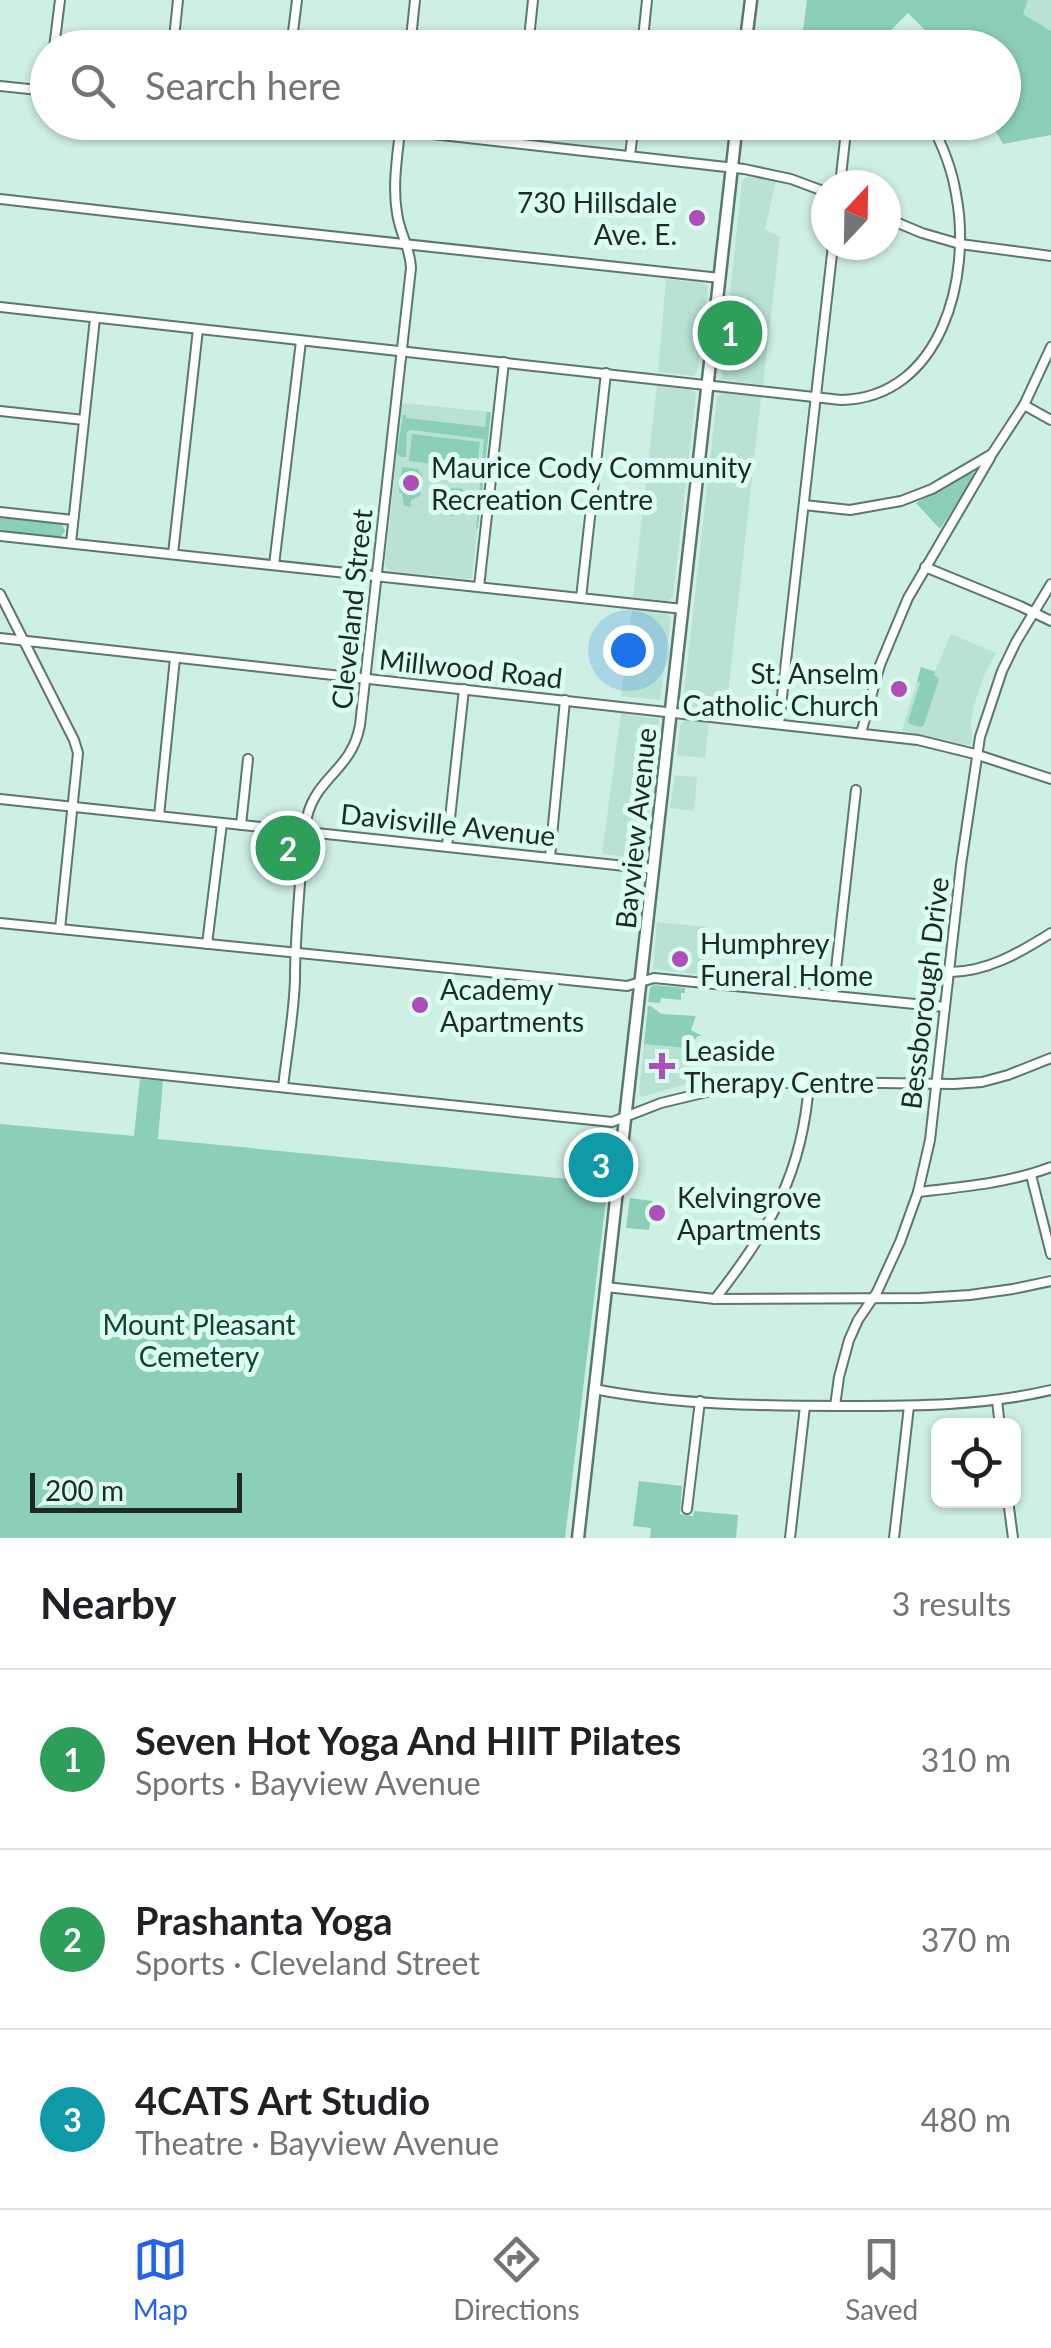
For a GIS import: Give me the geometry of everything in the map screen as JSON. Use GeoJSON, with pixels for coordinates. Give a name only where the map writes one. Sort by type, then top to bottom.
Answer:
{"type":"FeatureCollection","features":[{"type":"Feature","properties":{"kind":"main road"},"geometry":{"type":"LineString","coordinates":[[748,30],[750,0]]}},
{"type":"Feature","properties":{"kind":"main road","name":"Bayview Avenue"},"geometry":{"type":"LineString","coordinates":[[578,1538],[736,140]]}},
{"type":"Feature","properties":{"kind":"street"},"geometry":{"type":"LineString","coordinates":[[56,30],[60,0]]}},
{"type":"Feature","properties":{"kind":"street"},"geometry":{"type":"LineString","coordinates":[[175,30],[178,0]]}},
{"type":"Feature","properties":{"kind":"street"},"geometry":{"type":"LineString","coordinates":[[294,30],[297,0]]}},
{"type":"Feature","properties":{"kind":"street"},"geometry":{"type":"LineString","coordinates":[[412,30],[415,0]]}},
{"type":"Feature","properties":{"kind":"street"},"geometry":{"type":"LineString","coordinates":[[530,30],[533,0]]}},
{"type":"Feature","properties":{"kind":"street"},"geometry":{"type":"LineString","coordinates":[[644,30],[648,0]]}},
{"type":"Feature","properties":{"kind":"street"},"geometry":{"type":"LineString","coordinates":[[0,86],[30,89]]}},
{"type":"Feature","properties":{"kind":"street","name":"Cleveland Street"},"geometry":{"type":"LineString","coordinates":[[283,1087],[304,832],[312,801],[321,786],[345,763],[355,745],[366,679],[412,268],[394,195],[399,140]]}},
{"type":"Feature","properties":{"kind":"street"},"geometry":{"type":"LineString","coordinates":[[497,140],[732,168],[771,174],[811,187]]}},
{"type":"Feature","properties":{"kind":"street"},"geometry":{"type":"LineString","coordinates":[[630,156],[632,140]]}},
{"type":"Feature","properties":{"kind":"street"},"geometry":{"type":"LineString","coordinates":[[842,170],[845,140]]}},
{"type":"Feature","properties":{"kind":"street"},"geometry":{"type":"LineString","coordinates":[[0,307],[841,400],[869,397],[912,374],[928,352],[957,280],[960,244],[956,194],[938,140]]}},
{"type":"Feature","properties":{"kind":"street"},"geometry":{"type":"LineString","coordinates":[[0,198],[720,278]]}},
{"type":"Feature","properties":{"kind":"street"},"geometry":{"type":"LineString","coordinates":[[901,224],[960,244],[1051,256]]}},
{"type":"Feature","properties":{"kind":"street"},"geometry":{"type":"LineString","coordinates":[[779,724],[831,260]]}},
{"type":"Feature","properties":{"kind":"street"},"geometry":{"type":"LineString","coordinates":[[70,544],[96,318]]}},
{"type":"Feature","properties":{"kind":"street"},"geometry":{"type":"LineString","coordinates":[[173,554],[198,329]]}},
{"type":"Feature","properties":{"kind":"street"},"geometry":{"type":"LineString","coordinates":[[274,565],[301,340]]}},
{"type":"Feature","properties":{"kind":"street"},"geometry":{"type":"LineString","coordinates":[[861,733],[880,665],[908,598],[1024,405],[1051,346]]}},
{"type":"Feature","properties":{"kind":"street"},"geometry":{"type":"LineString","coordinates":[[479,586],[504,362]]}},
{"type":"Feature","properties":{"kind":"street"},"geometry":{"type":"LineString","coordinates":[[581,598],[606,373]]}},
{"type":"Feature","properties":{"kind":"street"},"geometry":{"type":"LineString","coordinates":[[1024,405],[1051,420]]}},
{"type":"Feature","properties":{"kind":"street"},"geometry":{"type":"LineString","coordinates":[[0,411],[84,420]]}},
{"type":"Feature","properties":{"kind":"street"},"geometry":{"type":"LineString","coordinates":[[804,505],[850,510],[901,501],[932,490],[992,454]]}},
{"type":"Feature","properties":{"kind":"street"},"geometry":{"type":"LineString","coordinates":[[0,512],[73,520]]}},
{"type":"Feature","properties":{"kind":"street"},"geometry":{"type":"LineString","coordinates":[[0,536],[682,610]]}},
{"type":"Feature","properties":{"kind":"street"},"geometry":{"type":"LineString","coordinates":[[925,567],[1051,621]]}},
{"type":"Feature","properties":{"kind":"street","name":"Bessborough Drive"},"geometry":{"type":"LineString","coordinates":[[836,1406],[849,1340],[900,1242],[918,1192],[930,1140],[976,754],[1002,671],[1051,584]]}},
{"type":"Feature","properties":{"kind":"street"},"geometry":{"type":"LineString","coordinates":[[0,594],[77,746],[60,929]]}},
{"type":"Feature","properties":{"kind":"street","name":"Millwood Road"},"geometry":{"type":"LineString","coordinates":[[0,638],[918,740],[1051,779]]}},
{"type":"Feature","properties":{"kind":"street"},"geometry":{"type":"LineString","coordinates":[[159,816],[175,658]]}},
{"type":"Feature","properties":{"kind":"street"},"geometry":{"type":"LineString","coordinates":[[447,846],[464,689]]}},
{"type":"Feature","properties":{"kind":"street"},"geometry":{"type":"LineString","coordinates":[[550,857],[566,700]]}},
{"type":"Feature","properties":{"kind":"street"},"geometry":{"type":"LineString","coordinates":[[242,825],[248,759]]}},
{"type":"Feature","properties":{"kind":"street"},"geometry":{"type":"LineString","coordinates":[[833,996],[856,790]]}},
{"type":"Feature","properties":{"kind":"street","name":"Davisville Avenue"},"geometry":{"type":"LineString","coordinates":[[0,799],[653,869]]}},
{"type":"Feature","properties":{"kind":"street"},"geometry":{"type":"LineString","coordinates":[[207,944],[222,823]]}},
{"type":"Feature","properties":{"kind":"street"},"geometry":{"type":"LineString","coordinates":[[0,923],[627,986],[654,978],[945,1007]]}},
{"type":"Feature","properties":{"kind":"street"},"geometry":{"type":"LineString","coordinates":[[950,972],[993,964],[1051,933]]}},
{"type":"Feature","properties":{"kind":"street"},"geometry":{"type":"LineString","coordinates":[[0,1058],[612,1122],[661,1103],[736,1086],[982,1082],[1051,1058]]}},
{"type":"Feature","properties":{"kind":"street"},"geometry":{"type":"LineString","coordinates":[[715,1299],[759,1242],[782,1196],[799,1149],[809,1082]]}},
{"type":"Feature","properties":{"kind":"street"},"geometry":{"type":"LineString","coordinates":[[918,1192],[984,1184],[1051,1167]]}},
{"type":"Feature","properties":{"kind":"street"},"geometry":{"type":"LineString","coordinates":[[1032,1174],[1051,1254]]}},
{"type":"Feature","properties":{"kind":"street"},"geometry":{"type":"LineString","coordinates":[[606,1286],[715,1299],[872,1298],[970,1296],[1051,1280]]}},
{"type":"Feature","properties":{"kind":"street"},"geometry":{"type":"LineString","coordinates":[[594,1389],[752,1406],[909,1406],[997,1401],[1051,1390]]}},
{"type":"Feature","properties":{"kind":"street"},"geometry":{"type":"LineString","coordinates":[[687,1509],[700,1401]]}},
{"type":"Feature","properties":{"kind":"street"},"geometry":{"type":"LineString","coordinates":[[997,1401],[999,1418]]}},
{"type":"Feature","properties":{"kind":"street"},"geometry":{"type":"LineString","coordinates":[[790,1538],[805,1406]]}},
{"type":"Feature","properties":{"kind":"street"},"geometry":{"type":"LineString","coordinates":[[894,1538],[909,1406]]}},
{"type":"Feature","properties":{"kind":"street"},"geometry":{"type":"LineString","coordinates":[[1009,1508],[1012,1538]]}},
{"type":"Feature","properties":{"kind":"shaded area"},"geometry":{"type":"Polygon","coordinates":[[[1028,0],[1051,0],[1051,31],[1023,14],[1028,0]]]}},
{"type":"Feature","properties":{"kind":"shaded area"},"geometry":{"type":"Polygon","coordinates":[[[747,177],[776,181],[765,229],[780,237],[763,385],[721,379],[742,181],[747,177]]]}},
{"type":"Feature","properties":{"kind":"shaded area"},"geometry":{"type":"Polygon","coordinates":[[[666,279],[708,287],[694,376],[658,372],[666,279]]]}},
{"type":"Feature","properties":{"kind":"shaded area"},"geometry":{"type":"Polygon","coordinates":[[[657,385],[696,394],[673,597],[667,601],[633,597],[657,385]]]}},
{"type":"Feature","properties":{"kind":"shaded area"},"geometry":{"type":"Polygon","coordinates":[[[722,393],[761,397],[726,711],[686,706],[683,702],[717,397],[722,393]]]}},
{"type":"Feature","properties":{"kind":"shaded area"},"geometry":{"type":"Polygon","coordinates":[[[402,403],[491,412],[470,579],[390,571],[385,566],[402,403]]]}},
{"type":"Feature","properties":{"kind":"shaded area"},"geometry":{"type":"Polygon","coordinates":[[[632,610],[667,614],[671,618],[660,700],[621,696],[632,610]]]}},
{"type":"Feature","properties":{"kind":"shaded area"},"geometry":{"type":"Polygon","coordinates":[[[951,634],[996,653],[974,705],[972,740],[965,745],[902,731],[921,667],[935,671],[951,634]]]}},
{"type":"Feature","properties":{"kind":"shaded area"},"geometry":{"type":"Polygon","coordinates":[[[621,713],[659,719],[646,846],[640,858],[602,854],[621,713]]]}},
{"type":"Feature","properties":{"kind":"shaded area"},"geometry":{"type":"Polygon","coordinates":[[[684,720],[709,722],[705,758],[677,755],[684,720]]]}},
{"type":"Feature","properties":{"kind":"shaded area"},"geometry":{"type":"Polygon","coordinates":[[[675,775],[697,777],[694,811],[670,808],[675,775]]]}},
{"type":"Feature","properties":{"kind":"shaded area"},"geometry":{"type":"Polygon","coordinates":[[[657,922],[706,927],[702,975],[653,969],[657,922]]]}},
{"type":"Feature","properties":{"kind":"shaded area"},"geometry":{"type":"Polygon","coordinates":[[[644,1044],[687,1048],[693,1082],[641,1097],[644,1044]]]}},
{"type":"Feature","properties":{"kind":"green space"},"geometry":{"type":"Polygon","coordinates":[[[807,0],[1028,0],[1023,14],[1051,31],[1051,135],[1003,144],[1001,140],[1021,140],[1021,30],[925,30],[908,13],[891,30],[803,30],[807,0]]]}},
{"type":"Feature","properties":{"kind":"green space"},"geometry":{"type":"Polygon","coordinates":[[[487,412],[491,412],[476,529],[484,439],[411,430],[407,432],[406,457],[397,453],[403,415],[485,427],[487,412]]]}},
{"type":"Feature","properties":{"kind":"green space"},"geometry":{"type":"Polygon","coordinates":[[[412,434],[480,442],[477,469],[409,461],[412,434]]]}},
{"type":"Feature","properties":{"kind":"green space","name":"Maurice Cody Community Recreation Centre"},"geometry":{"type":"Polygon","coordinates":[[[402,467],[422,473],[420,496],[411,500],[411,507],[404,506],[399,493],[402,467]]]}},
{"type":"Feature","properties":{"kind":"green space"},"geometry":{"type":"Polygon","coordinates":[[[970,472],[975,473],[974,477],[940,529],[916,503],[970,472]]]}},
{"type":"Feature","properties":{"kind":"green space"},"geometry":{"type":"Polygon","coordinates":[[[463,489],[454,516],[440,509],[440,495],[463,489]]]}},
{"type":"Feature","properties":{"kind":"green space"},"geometry":{"type":"Polygon","coordinates":[[[0,516],[62,524],[65,531],[59,540],[0,533],[0,516]]]}},
{"type":"Feature","properties":{"kind":"green space"},"geometry":{"type":"Polygon","coordinates":[[[921,667],[935,672],[939,679],[920,727],[908,721],[921,667]]]}},
{"type":"Feature","properties":{"kind":"green space"},"geometry":{"type":"Polygon","coordinates":[[[653,985],[685,988],[685,993],[681,993],[681,1000],[661,998],[660,1003],[648,1002],[653,985]]]}},
{"type":"Feature","properties":{"kind":"green space"},"geometry":{"type":"Polygon","coordinates":[[[648,1006],[661,1014],[696,1016],[691,1030],[702,1036],[687,1048],[644,1044],[648,1006]]]}},
{"type":"Feature","properties":{"kind":"green space","name":"Mount Pleasant Cemetery"},"geometry":{"type":"Polygon","coordinates":[[[140,1079],[163,1081],[158,1139],[608,1183],[565,1538],[0,1538],[0,1124],[134,1136],[140,1079]]]}},
{"type":"Feature","properties":{"kind":"green space"},"geometry":{"type":"Polygon","coordinates":[[[630,1198],[653,1201],[649,1230],[626,1228],[630,1198]]]}},
{"type":"Feature","properties":{"kind":"green space"},"geometry":{"type":"Polygon","coordinates":[[[639,1481],[682,1486],[680,1514],[693,1516],[694,1511],[738,1515],[736,1538],[650,1538],[651,1528],[633,1526],[639,1481]]]}},
{"type":"Feature","properties":{"kind":"place","name":"730 Hillsdale Ave. E."},"geometry":{"type":"Point","coordinates":[697,218]}},
{"type":"Feature","properties":{"kind":"place","name":"Seven Hot Yoga And HIIT Pilates"},"geometry":{"type":"Point","coordinates":[730,333]}},
{"type":"Feature","properties":{"kind":"place","name":"Maurice Cody Community Recreation Centre"},"geometry":{"type":"Point","coordinates":[411,483]}},
{"type":"Feature","properties":{"kind":"place","name":"St. Anselm Catholic Church"},"geometry":{"type":"Point","coordinates":[899,689]}},
{"type":"Feature","properties":{"kind":"place","name":"Prashanta Yoga"},"geometry":{"type":"Point","coordinates":[288,848]}},
{"type":"Feature","properties":{"kind":"place","name":"Humphrey Funeral Home"},"geometry":{"type":"Point","coordinates":[680,959]}},
{"type":"Feature","properties":{"kind":"place","name":"Academy Apartments"},"geometry":{"type":"Point","coordinates":[420,1005]}},
{"type":"Feature","properties":{"kind":"place","name":"Leaside Therapy Centre"},"geometry":{"type":"Point","coordinates":[662,1066]}},
{"type":"Feature","properties":{"kind":"place","name":"4CATS Art Studio"},"geometry":{"type":"Point","coordinates":[601,1165]}},
{"type":"Feature","properties":{"kind":"place","name":"Kelvingrove Apartments"},"geometry":{"type":"Point","coordinates":[657,1213]}}]}
